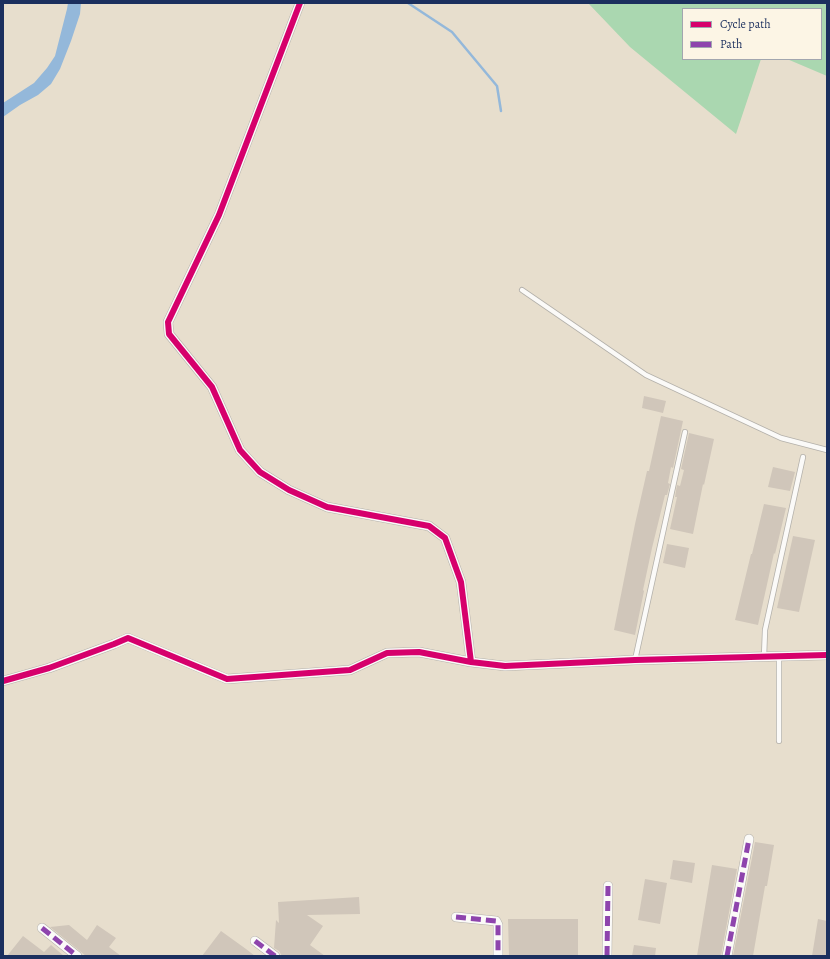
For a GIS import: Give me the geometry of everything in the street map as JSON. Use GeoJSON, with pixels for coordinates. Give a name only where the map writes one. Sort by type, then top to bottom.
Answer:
{"type":"FeatureCollection","features":[{"type":"Feature","properties":{"kind":"street"},"geometry":{"type":"LineString","coordinates":[[300,3],[219,215],[168,322],[169,334],[212,387],[240,450],[260,472],[289,490],[327,507],[429,526],[445,538],[461,582],[471,662]]}},
{"type":"Feature","properties":{"kind":"street"},"geometry":{"type":"LineString","coordinates":[[3,681],[49,668],[128,638],[227,678],[350,670],[387,653],[419,652],[471,662],[505,666],[635,660],[827,655]]}},
{"type":"Feature","properties":{"kind":"street"},"geometry":{"type":"LineString","coordinates":[[727,956],[749,839]]}},
{"type":"Feature","properties":{"kind":"street"},"geometry":{"type":"LineString","coordinates":[[607,956],[608,886]]}},
{"type":"Feature","properties":{"kind":"street"},"geometry":{"type":"LineString","coordinates":[[456,917],[496,921],[498,925],[498,956]]}},
{"type":"Feature","properties":{"kind":"street"},"geometry":{"type":"LineString","coordinates":[[42,928],[77,956]]}},
{"type":"Feature","properties":{"kind":"street"},"geometry":{"type":"LineString","coordinates":[[255,941],[275,956]]}},
{"type":"Feature","properties":{"kind":"lane"},"geometry":{"type":"LineString","coordinates":[[522,290],[646,375],[781,438],[827,450]]}},
{"type":"Feature","properties":{"kind":"lane"},"geometry":{"type":"LineString","coordinates":[[635,660],[685,432]]}},
{"type":"Feature","properties":{"kind":"lane"},"geometry":{"type":"LineString","coordinates":[[764,657],[765,630],[803,458]]}},
{"type":"Feature","properties":{"kind":"lane"},"geometry":{"type":"LineString","coordinates":[[779,656],[779,742]]}},
{"type":"Feature","properties":{"kind":"green space"},"geometry":{"type":"Polygon","coordinates":[[[588,3],[827,3],[827,76],[789,60],[822,60],[822,8],[682,8],[682,60],[761,60],[736,134],[630,47],[588,3]]]}},
{"type":"Feature","properties":{"kind":"water"},"geometry":{"type":"Polygon","coordinates":[[[68,3],[81,3],[80,14],[60,69],[51,84],[38,95],[3,117],[3,103],[34,83],[55,56],[68,3]]]}},
{"type":"Feature","properties":{"kind":"building"},"geometry":{"type":"Polygon","coordinates":[[[644,396],[666,401],[663,413],[642,408],[644,396]]]}},
{"type":"Feature","properties":{"kind":"building"},"geometry":{"type":"Polygon","coordinates":[[[661,416],[683,421],[673,468],[671,467],[668,483],[670,484],[667,495],[665,495],[652,548],[635,635],[614,630],[635,524],[647,471],[649,471],[661,416]]]}},
{"type":"Feature","properties":{"kind":"building"},"geometry":{"type":"Polygon","coordinates":[[[689,433],[714,439],[693,534],[670,529],[677,497],[675,497],[677,485],[680,486],[684,470],[681,469],[689,433]]]}},
{"type":"Feature","properties":{"kind":"building"},"geometry":{"type":"Polygon","coordinates":[[[773,467],[795,472],[790,491],[768,487],[773,467]]]}},
{"type":"Feature","properties":{"kind":"building"},"geometry":{"type":"Polygon","coordinates":[[[764,504],[786,508],[758,625],[735,620],[764,504]]]}},
{"type":"Feature","properties":{"kind":"building"},"geometry":{"type":"Polygon","coordinates":[[[793,536],[815,540],[799,612],[777,608],[793,536]]]}},
{"type":"Feature","properties":{"kind":"building"},"geometry":{"type":"Polygon","coordinates":[[[667,544],[689,548],[685,568],[663,563],[667,544]]]}},
{"type":"Feature","properties":{"kind":"building"},"geometry":{"type":"Polygon","coordinates":[[[755,842],[774,845],[767,886],[765,886],[753,956],[733,956],[755,842]]]}},
{"type":"Feature","properties":{"kind":"building"},"geometry":{"type":"Polygon","coordinates":[[[673,860],[695,863],[692,883],[670,879],[673,860]]]}},
{"type":"Feature","properties":{"kind":"building"},"geometry":{"type":"Polygon","coordinates":[[[712,865],[737,869],[721,956],[697,956],[712,865]]]}},
{"type":"Feature","properties":{"kind":"building"},"geometry":{"type":"Polygon","coordinates":[[[645,879],[667,883],[660,924],[638,920],[645,879]]]}},
{"type":"Feature","properties":{"kind":"building"},"geometry":{"type":"Polygon","coordinates":[[[359,897],[360,914],[307,915],[323,926],[310,945],[325,956],[282,956],[279,951],[274,948],[276,920],[279,923],[278,902],[359,897]]]}},
{"type":"Feature","properties":{"kind":"building"},"geometry":{"type":"Polygon","coordinates":[[[508,919],[578,919],[578,956],[509,956],[508,919]]]}},
{"type":"Feature","properties":{"kind":"building"},"geometry":{"type":"Polygon","coordinates":[[[818,919],[827,921],[827,956],[812,956],[818,919]]]}},
{"type":"Feature","properties":{"kind":"building"},"geometry":{"type":"Polygon","coordinates":[[[69,925],[87,940],[97,925],[116,938],[109,947],[121,956],[86,956],[50,927],[69,925]]]}},
{"type":"Feature","properties":{"kind":"building"},"geometry":{"type":"Polygon","coordinates":[[[221,931],[246,949],[255,956],[202,956],[221,931]]]}},
{"type":"Feature","properties":{"kind":"building"},"geometry":{"type":"Polygon","coordinates":[[[23,936],[44,952],[51,945],[64,956],[7,956],[23,936]]]}},
{"type":"Feature","properties":{"kind":"building"},"geometry":{"type":"Polygon","coordinates":[[[634,945],[656,948],[655,956],[632,956],[634,945]]]}},
{"type":"Feature","properties":{"kind":"waterway"},"geometry":{"type":"LineString","coordinates":[[408,3],[452,32],[497,86],[501,111]]}},
{"type":"Feature","properties":{"kind":"marked path"},"geometry":{"type":"LineString","coordinates":[[727,956],[749,839]]}},
{"type":"Feature","properties":{"kind":"marked path"},"geometry":{"type":"LineString","coordinates":[[607,956],[608,886]]}},
{"type":"Feature","properties":{"kind":"marked path"},"geometry":{"type":"LineString","coordinates":[[456,917],[496,921],[498,925],[498,956]]}},
{"type":"Feature","properties":{"kind":"marked path"},"geometry":{"type":"LineString","coordinates":[[42,928],[77,956]]}},
{"type":"Feature","properties":{"kind":"marked path"},"geometry":{"type":"LineString","coordinates":[[255,941],[275,956]]}},
{"type":"Feature","properties":{"kind":"cycle path"},"geometry":{"type":"LineString","coordinates":[[300,3],[219,215],[168,322],[169,334],[212,387],[240,450],[260,472],[289,490],[327,507],[429,526],[445,538],[461,582],[471,662]]}},
{"type":"Feature","properties":{"kind":"cycle path"},"geometry":{"type":"LineString","coordinates":[[3,681],[49,668],[128,638],[227,679],[350,670],[387,653],[419,652],[471,662],[505,666],[635,660],[827,655]]}}]}
